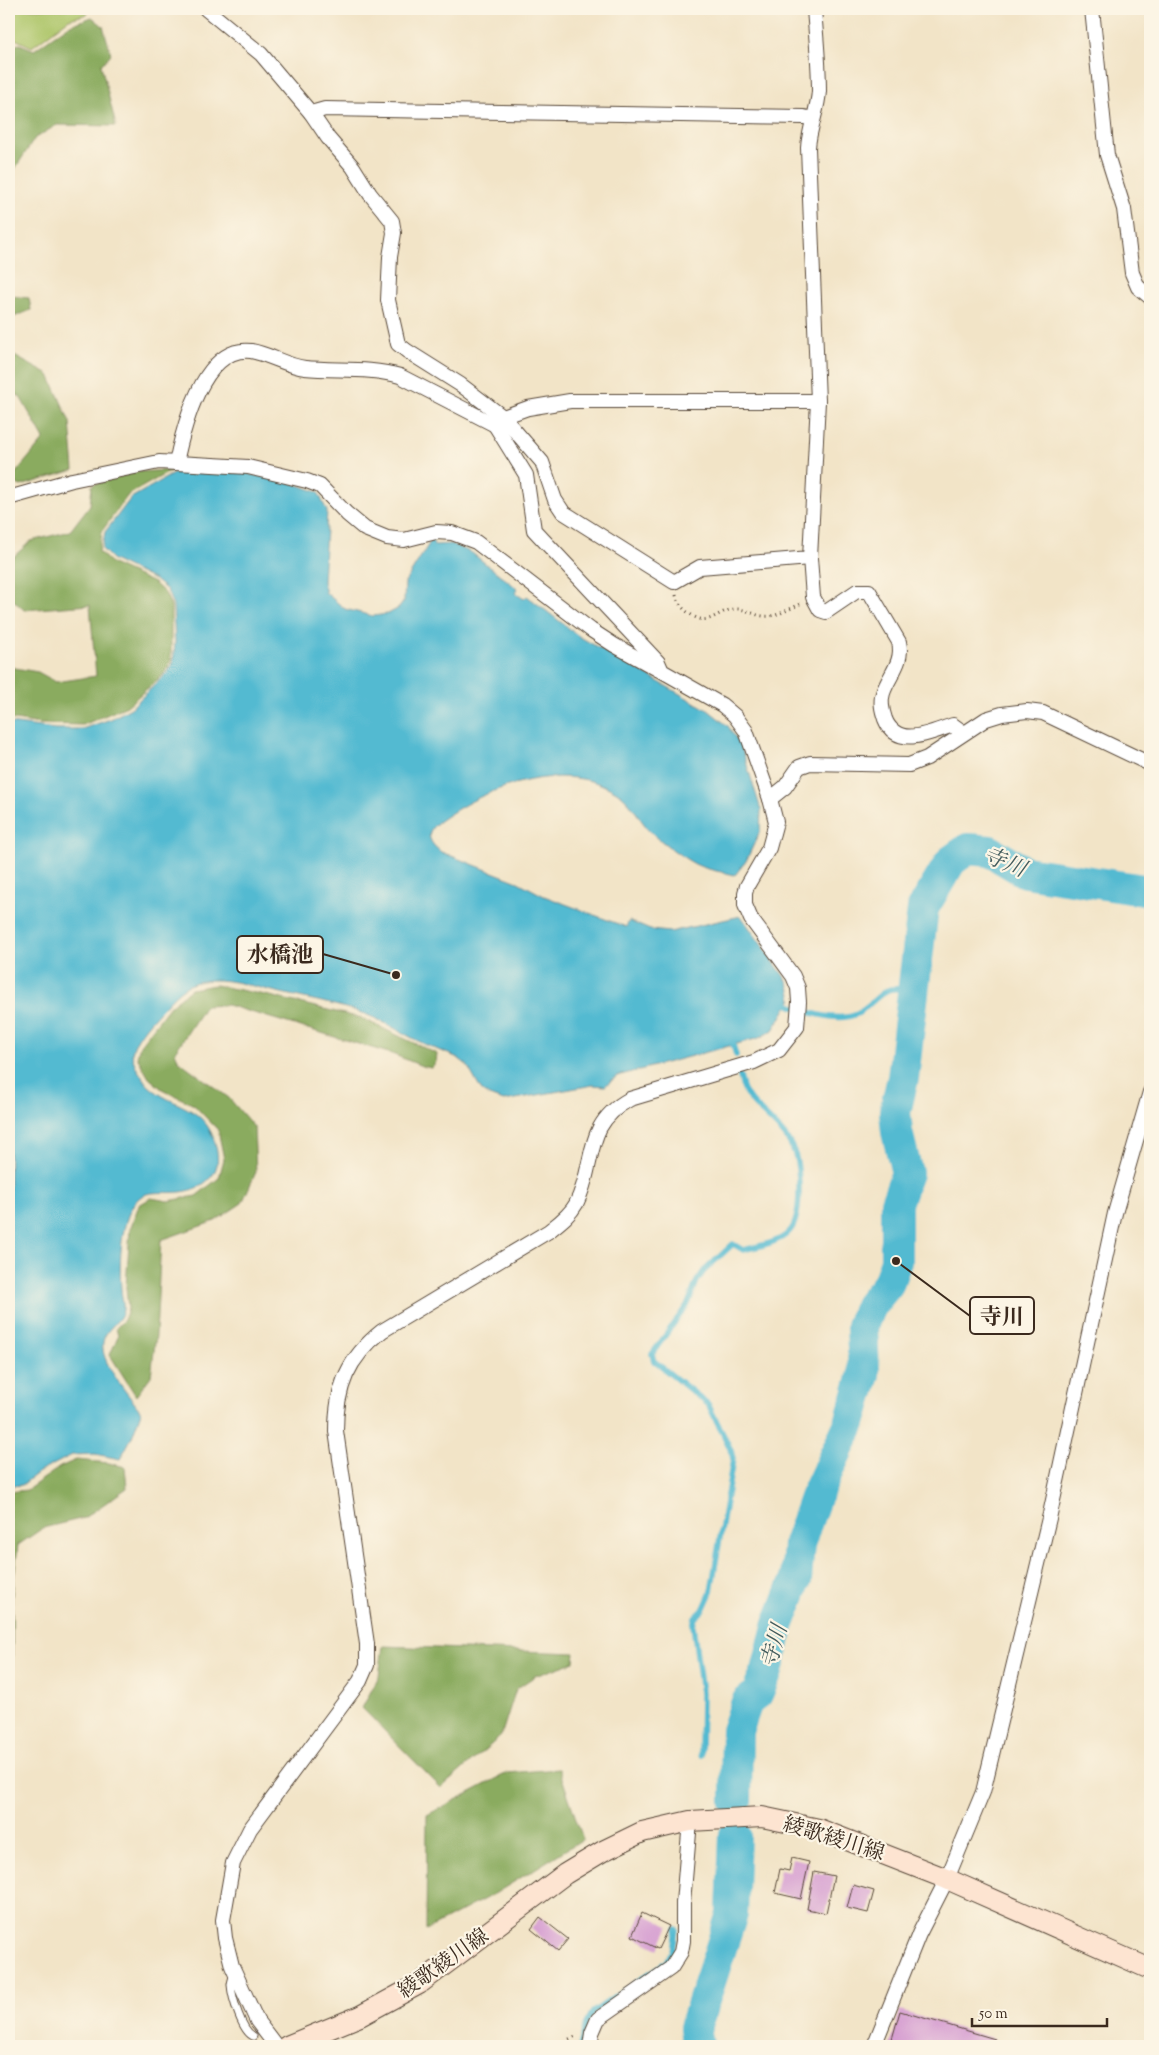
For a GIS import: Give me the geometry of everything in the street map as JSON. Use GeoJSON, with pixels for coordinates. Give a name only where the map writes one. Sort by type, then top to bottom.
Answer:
{"type":"FeatureCollection","features":[{"type":"Feature","properties":{"kind":"main road","name":"綾歌綾川線"},"geometry":{"type":"LineString","coordinates":[[287,2046],[360,2016],[419,1984],[565,1874],[602,1851],[642,1832],[690,1821],[762,1817],[819,1829],[947,1879],[1150,1969]]}},
{"type":"Feature","properties":{"kind":"street"},"geometry":{"type":"LineString","coordinates":[[206,9],[261,54],[311,113],[392,221],[394,234],[390,257],[388,300],[398,344],[461,385],[542,462],[555,500],[564,512],[674,582],[700,567],[810,558]]}},
{"type":"Feature","properties":{"kind":"street"},"geometry":{"type":"LineString","coordinates":[[814,9],[819,91],[808,148],[818,401],[810,558],[813,597],[820,610],[826,612],[858,591],[869,591],[899,642],[901,651],[898,662],[882,694],[881,708],[887,725],[896,734],[911,738],[953,726],[964,734]]}},
{"type":"Feature","properties":{"kind":"street"},"geometry":{"type":"LineString","coordinates":[[1092,9],[1107,155],[1124,209],[1132,273],[1138,287],[1150,297]]}},
{"type":"Feature","properties":{"kind":"street"},"geometry":{"type":"LineString","coordinates":[[311,113],[325,109],[804,117],[813,119]]}},
{"type":"Feature","properties":{"kind":"street"},"geometry":{"type":"LineString","coordinates":[[176,463],[189,411],[203,384],[212,369],[225,358],[237,352],[250,351],[304,368],[385,372],[400,376],[499,421],[526,475],[534,530],[658,662],[662,671]]}},
{"type":"Feature","properties":{"kind":"street"},"geometry":{"type":"LineString","coordinates":[[499,421],[528,408],[570,401],[818,401]]}},
{"type":"Feature","properties":{"kind":"street"},"geometry":{"type":"LineString","coordinates":[[9,499],[12,496],[72,480],[159,462],[248,467],[307,480],[320,486],[347,514],[365,529],[387,538],[404,540],[436,532],[452,533],[476,542],[614,646],[662,671],[722,706],[735,716],[746,730],[776,822],[769,848],[747,886],[745,893],[746,904],[751,919],[793,976],[798,988],[797,1027],[779,1050],[754,1062],[630,1099],[620,1104],[601,1124],[594,1139],[576,1204],[564,1219],[549,1231],[382,1331],[367,1343],[347,1372],[337,1401],[336,1431],[367,1644],[368,1665],[360,1681],[240,1845],[233,1863],[223,1920],[225,1938],[234,1971],[257,2021],[276,2046]]}},
{"type":"Feature","properties":{"kind":"street"},"geometry":{"type":"LineString","coordinates":[[770,799],[785,787],[799,767],[810,763],[908,765],[927,758],[986,719],[1002,714],[1027,711],[1043,713],[1150,764]]}},
{"type":"Feature","properties":{"kind":"street"},"geometry":{"type":"LineString","coordinates":[[874,2046],[919,1934],[947,1879],[983,1792],[1050,1514],[1116,1213],[1150,1092]]}},
{"type":"Feature","properties":{"kind":"street"},"geometry":{"type":"LineString","coordinates":[[590,2046],[598,2019],[671,1968],[681,1952],[683,1942],[682,1903],[690,1821]]}},
{"type":"Feature","properties":{"kind":"lane"},"geometry":{"type":"LineString","coordinates":[[234,1971],[231,1986],[242,2024],[249,2034],[253,2036]]}},
{"type":"Feature","properties":{"kind":"path"},"geometry":{"type":"LineString","coordinates":[[674,582],[677,600],[683,609],[695,618],[704,620],[732,610],[753,612],[764,617],[779,614],[813,597]]}},
{"type":"Feature","properties":{"kind":"path"},"geometry":{"type":"LineString","coordinates":[[436,2046],[447,2043],[554,2046],[578,2035]]}},
{"type":"Feature","properties":{"kind":"green space"},"geometry":{"type":"Polygon","coordinates":[[[9,9],[85,9],[88,14],[69,19],[32,47],[13,38],[9,45],[9,9]]]}},
{"type":"Feature","properties":{"kind":"green space"},"geometry":{"type":"Polygon","coordinates":[[[92,17],[103,26],[111,54],[101,65],[116,126],[57,125],[35,138],[9,178],[9,54],[11,46],[20,44],[34,50],[68,26],[92,17]]]}},
{"type":"Feature","properties":{"kind":"green space"},"geometry":{"type":"Polygon","coordinates":[[[9,297],[29,298],[31,310],[9,319],[9,297]]]}},
{"type":"Feature","properties":{"kind":"green space"},"geometry":{"type":"Polygon","coordinates":[[[9,353],[49,375],[70,422],[74,470],[21,486],[12,482],[14,475],[44,439],[19,395],[9,399],[9,353]]]}},
{"type":"Feature","properties":{"kind":"green space"},"geometry":{"type":"Polygon","coordinates":[[[172,470],[128,495],[102,531],[99,552],[112,564],[154,583],[165,593],[171,606],[171,662],[164,674],[127,706],[83,725],[40,724],[9,719],[9,667],[38,672],[56,682],[96,676],[90,605],[24,610],[11,598],[9,592],[9,565],[12,558],[31,541],[70,531],[90,505],[92,485],[134,472],[172,470]]]}},
{"type":"Feature","properties":{"kind":"green space"},"geometry":{"type":"Polygon","coordinates":[[[215,985],[361,1018],[437,1054],[436,1062],[431,1068],[422,1066],[392,1054],[227,1005],[205,1006],[175,1052],[179,1061],[229,1098],[254,1127],[256,1172],[242,1203],[215,1221],[161,1240],[156,1335],[151,1376],[136,1396],[110,1355],[118,1336],[116,1328],[124,1320],[128,1309],[126,1287],[130,1229],[139,1205],[151,1198],[168,1201],[196,1196],[219,1178],[224,1159],[218,1130],[194,1105],[162,1089],[149,1078],[137,1057],[140,1045],[170,1006],[191,989],[215,985]]]}},
{"type":"Feature","properties":{"kind":"green space"},"geometry":{"type":"Polygon","coordinates":[[[76,1460],[109,1463],[125,1467],[127,1488],[84,1518],[43,1528],[18,1545],[12,1596],[13,1703],[9,1702],[9,1492],[27,1490],[60,1467],[76,1460]]]}},
{"type":"Feature","properties":{"kind":"green space"},"geometry":{"type":"Polygon","coordinates":[[[383,1646],[575,1653],[574,1662],[535,1676],[516,1689],[501,1736],[441,1788],[362,1708],[379,1676],[383,1646]]]}},
{"type":"Feature","properties":{"kind":"green space"},"geometry":{"type":"Polygon","coordinates":[[[559,1769],[583,1839],[496,1893],[426,1930],[427,1815],[507,1773],[559,1769]]]}},
{"type":"Feature","properties":{"kind":"water"},"geometry":{"type":"Polygon","coordinates":[[[178,471],[244,473],[292,483],[318,492],[327,511],[323,582],[326,593],[345,609],[373,616],[388,614],[399,608],[404,601],[405,582],[432,539],[434,545],[452,544],[472,553],[518,589],[515,593],[524,599],[527,596],[580,637],[708,710],[728,726],[741,746],[761,810],[760,831],[746,861],[735,875],[705,868],[690,861],[652,833],[621,795],[601,784],[580,779],[558,777],[536,779],[492,792],[472,801],[440,821],[431,829],[430,839],[441,852],[518,882],[544,896],[626,927],[629,921],[650,930],[670,932],[741,916],[788,982],[792,999],[773,1030],[759,1038],[617,1076],[605,1086],[593,1085],[504,1101],[489,1096],[481,1090],[467,1065],[458,1058],[365,1014],[227,981],[202,981],[184,988],[170,1000],[144,1030],[136,1041],[132,1057],[137,1069],[149,1086],[167,1099],[186,1108],[203,1121],[210,1130],[215,1143],[217,1161],[213,1175],[194,1189],[151,1193],[139,1198],[128,1216],[124,1228],[120,1278],[123,1310],[119,1319],[107,1332],[103,1343],[103,1350],[113,1374],[141,1412],[132,1437],[120,1459],[95,1454],[72,1455],[39,1472],[22,1485],[10,1486],[9,723],[55,729],[82,729],[111,719],[131,708],[167,673],[173,664],[175,642],[173,606],[167,590],[155,580],[113,560],[102,549],[105,532],[131,498],[178,471]]]}},
{"type":"Feature","properties":{"kind":"building"},"geometry":{"type":"Polygon","coordinates":[[[792,1858],[809,1862],[801,1899],[775,1893],[780,1869],[789,1871],[792,1858]]]}},
{"type":"Feature","properties":{"kind":"building"},"geometry":{"type":"Polygon","coordinates":[[[814,1872],[834,1876],[826,1913],[807,1909],[814,1872]]]}},
{"type":"Feature","properties":{"kind":"building"},"geometry":{"type":"Polygon","coordinates":[[[853,1885],[874,1891],[868,1913],[847,1908],[853,1885]]]}},
{"type":"Feature","properties":{"kind":"building"},"geometry":{"type":"Polygon","coordinates":[[[642,1913],[669,1926],[658,1949],[632,1936],[642,1913]]]}},
{"type":"Feature","properties":{"kind":"building"},"geometry":{"type":"Polygon","coordinates":[[[540,1917],[568,1939],[558,1951],[531,1929],[540,1917]]]}},
{"type":"Feature","properties":{"kind":"building"},"geometry":{"type":"Polygon","coordinates":[[[900,2011],[995,2039],[993,2046],[890,2046],[900,2011]]]}},
{"type":"Feature","properties":{"kind":"waterway","name":"寺川"},"geometry":{"type":"LineString","coordinates":[[736,1802],[737,1731],[747,1702],[757,1694],[767,1671],[778,1626],[796,1580],[799,1544],[815,1498],[850,1423],[864,1374],[862,1326],[870,1306],[888,1284],[896,1261],[896,1203],[907,1173],[897,1132],[895,1112],[903,1078],[923,908],[951,861],[968,849],[990,851],[1025,872],[1150,891]]}},
{"type":"Feature","properties":{"kind":"waterway"},"geometry":{"type":"LineString","coordinates":[[782,1002],[819,1015],[848,1017],[859,1013],[887,990],[913,991]]}},
{"type":"Feature","properties":{"kind":"waterway"},"geometry":{"type":"LineString","coordinates":[[732,1041],[736,1055]]}},
{"type":"Feature","properties":{"kind":"waterway"},"geometry":{"type":"LineString","coordinates":[[701,1755],[702,1693],[693,1625],[695,1618],[703,1610],[711,1592],[733,1459],[731,1450],[708,1404],[654,1361],[652,1354],[688,1304],[697,1281],[704,1271],[733,1244],[743,1250],[780,1239],[789,1232],[796,1218],[799,1185],[794,1151],[778,1128],[750,1099],[744,1090],[739,1074]]}},
{"type":"Feature","properties":{"kind":"waterway","name":"寺川"},"geometry":{"type":"LineString","coordinates":[[698,2046],[695,2028],[732,1914],[735,1835]]}},
{"type":"Feature","properties":{"kind":"waterway"},"geometry":{"type":"LineString","coordinates":[[580,2046],[586,2024],[593,2012],[666,1962],[673,1952],[676,1929]]}},
{"type":"Feature","properties":{"kind":"place","name":"水橋池"},"geometry":{"type":"Point","coordinates":[396,975]}},
{"type":"Feature","properties":{"kind":"place","name":"寺川"},"geometry":{"type":"Point","coordinates":[896,1261]}}]}
